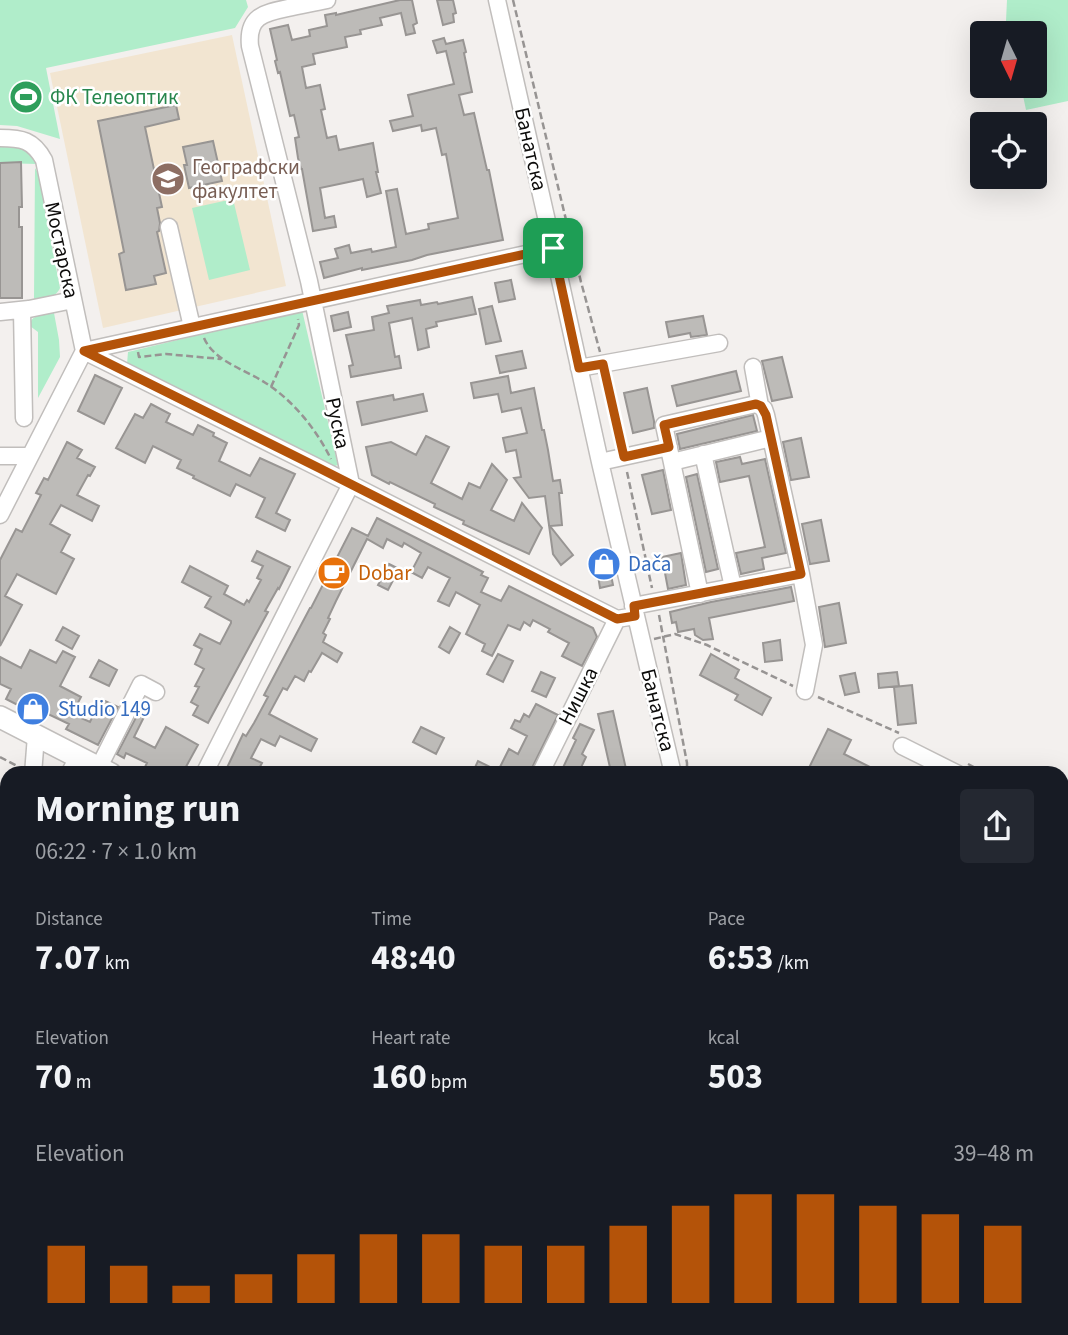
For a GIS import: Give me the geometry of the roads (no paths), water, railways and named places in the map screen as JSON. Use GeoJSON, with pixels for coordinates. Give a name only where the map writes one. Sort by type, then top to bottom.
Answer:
{"type":"FeatureCollection","features":[{"type":"Feature","properties":{"kind":"main road"},"geometry":{"type":"LineString","coordinates":[[0,718],[36,736],[73,765]]}},
{"type":"Feature","properties":{"kind":"street","name":"Руска"},"geometry":{"type":"LineString","coordinates":[[327,0],[261,16],[255,21],[249,35],[313,301],[352,484]]}},
{"type":"Feature","properties":{"kind":"street","name":"Банатска"},"geometry":{"type":"LineString","coordinates":[[497,0],[671,766]]}},
{"type":"Feature","properties":{"kind":"street","name":"Мостарска"},"geometry":{"type":"LineString","coordinates":[[0,138],[18,138],[30,143],[38,149],[44,160],[84,351]]}},
{"type":"Feature","properties":{"kind":"street"},"geometry":{"type":"LineString","coordinates":[[169,227],[195,326]]}},
{"type":"Feature","properties":{"kind":"street"},"geometry":{"type":"LineString","coordinates":[[84,351],[553,248]]}},
{"type":"Feature","properties":{"kind":"street"},"geometry":{"type":"LineString","coordinates":[[0,312],[73,300]]}},
{"type":"Feature","properties":{"kind":"street"},"geometry":{"type":"LineString","coordinates":[[22,310],[24,418]]}},
{"type":"Feature","properties":{"kind":"street"},"geometry":{"type":"LineString","coordinates":[[579,368],[719,343]]}},
{"type":"Feature","properties":{"kind":"street"},"geometry":{"type":"LineString","coordinates":[[0,515],[84,351]]}},
{"type":"Feature","properties":{"kind":"street"},"geometry":{"type":"LineString","coordinates":[[84,351],[617,619],[656,602],[801,574]]}},
{"type":"Feature","properties":{"kind":"street"},"geometry":{"type":"LineString","coordinates":[[752,367],[761,406],[766,415],[814,645],[805,691]]}},
{"type":"Feature","properties":{"kind":"street"},"geometry":{"type":"LineString","coordinates":[[700,593],[664,425],[756,404],[761,406]]}},
{"type":"Feature","properties":{"kind":"street"},"geometry":{"type":"LineString","coordinates":[[600,461],[624,457],[703,454],[771,438]]}},
{"type":"Feature","properties":{"kind":"street"},"geometry":{"type":"LineString","coordinates":[[703,454],[733,587]]}},
{"type":"Feature","properties":{"kind":"street"},"geometry":{"type":"LineString","coordinates":[[0,456],[30,456]]}},
{"type":"Feature","properties":{"kind":"street"},"geometry":{"type":"LineString","coordinates":[[208,766],[352,484]]}},
{"type":"Feature","properties":{"kind":"street","name":"Нишка"},"geometry":{"type":"LineString","coordinates":[[544,766],[617,619]]}},
{"type":"Feature","properties":{"kind":"street"},"geometry":{"type":"LineString","coordinates":[[107,766],[141,684],[156,692]]}},
{"type":"Feature","properties":{"kind":"street"},"geometry":{"type":"LineString","coordinates":[[27,766],[36,736]]}},
{"type":"Feature","properties":{"kind":"street"},"geometry":{"type":"LineString","coordinates":[[902,746],[942,766]]}},
{"type":"Feature","properties":{"kind":"place","name":"ФК Телеоптик"},"geometry":{"type":"Point","coordinates":[26,97]}},
{"type":"Feature","properties":{"kind":"place","name":"Географски факултет"},"geometry":{"type":"Point","coordinates":[168,179]}},
{"type":"Feature","properties":{"kind":"place","name":"Dača"},"geometry":{"type":"Point","coordinates":[604,564]}},
{"type":"Feature","properties":{"kind":"place","name":"Dobar"},"geometry":{"type":"Point","coordinates":[334,573]}},
{"type":"Feature","properties":{"kind":"place","name":"Studio 149"},"geometry":{"type":"Point","coordinates":[33,709]}}]}
